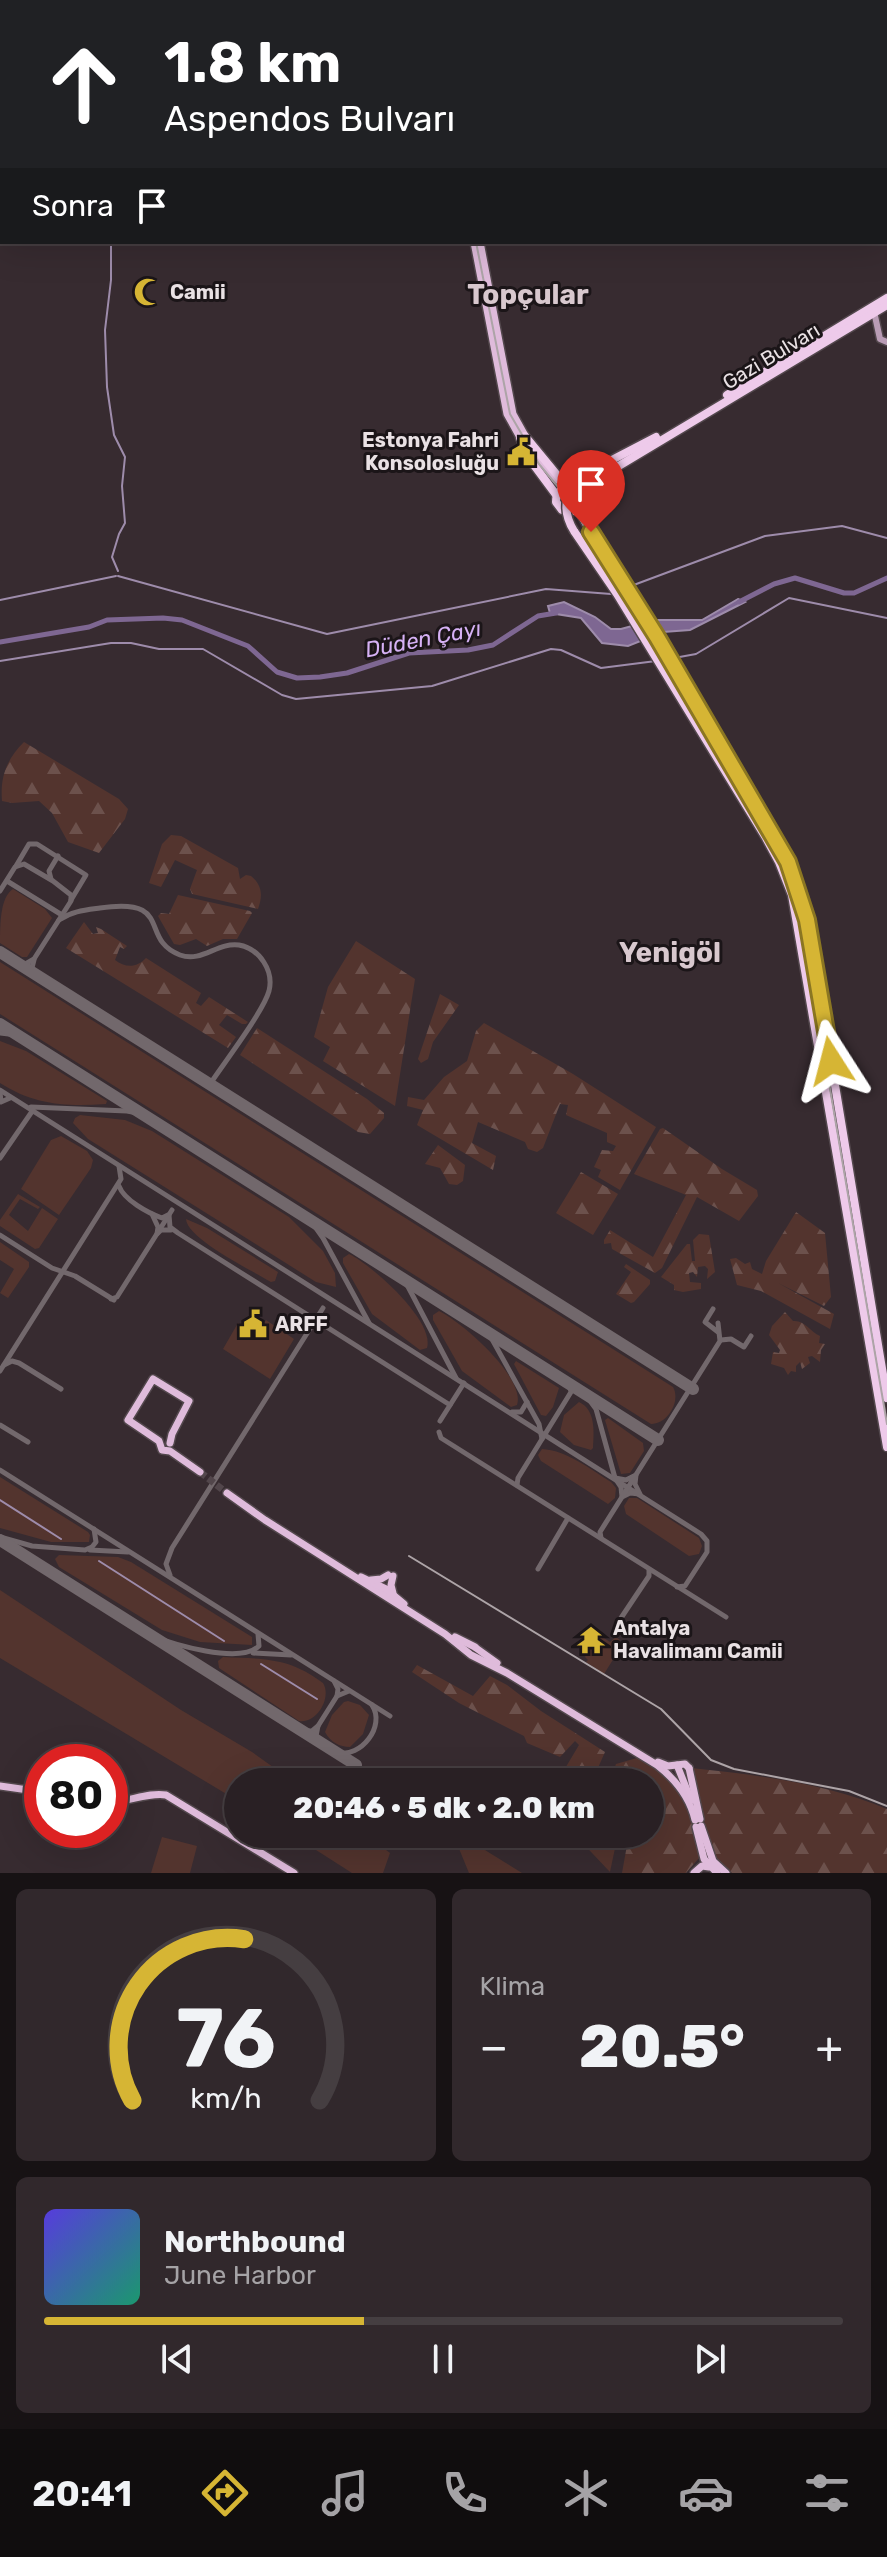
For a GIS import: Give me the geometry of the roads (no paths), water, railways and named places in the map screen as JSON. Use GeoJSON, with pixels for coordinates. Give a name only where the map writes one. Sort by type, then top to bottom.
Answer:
{"type":"FeatureCollection","features":[{"type":"Feature","properties":{"kind":"highway"},"geometry":{"type":"LineString","coordinates":[[714,408],[738,399],[875,316],[887,304]]}},
{"type":"Feature","properties":{"kind":"highway","name":"Gazi Bulvarı"},"geometry":{"type":"LineString","coordinates":[[678,425],[887,304]]}},
{"type":"Feature","properties":{"kind":"highway","name":"Gazi Bulvarı"},"geometry":{"type":"LineString","coordinates":[[671,434],[887,304]]}},
{"type":"Feature","properties":{"kind":"highway"},"geometry":{"type":"LineString","coordinates":[[678,425],[583,475],[572,486],[566,499],[566,515],[574,531],[645,618],[785,849],[800,881],[802,921],[887,1398]]}},
{"type":"Feature","properties":{"kind":"highway"},"geometry":{"type":"LineString","coordinates":[[619,587],[569,531],[556,502],[563,489],[678,425]]}},
{"type":"Feature","properties":{"kind":"highway"},"geometry":{"type":"LineString","coordinates":[[562,510],[574,511],[592,482],[671,434]]}},
{"type":"Feature","properties":{"kind":"highway"},"geometry":{"type":"LineString","coordinates":[[671,434],[609,475],[597,487],[591,505],[595,528],[636,625],[781,849],[798,887],[884,1443]]}},
{"type":"Feature","properties":{"kind":"highway"},"geometry":{"type":"LineString","coordinates":[[523,437],[531,461],[563,489]]}},
{"type":"Feature","properties":{"kind":"highway"},"geometry":{"type":"LineString","coordinates":[[523,437],[595,528]]}},
{"type":"Feature","properties":{"kind":"highway"},"geometry":{"type":"LineString","coordinates":[[669,658],[704,728],[779,862],[802,921]]}},
{"type":"Feature","properties":{"kind":"highway"},"geometry":{"type":"LineString","coordinates":[[674,687],[685,711],[771,855],[802,921]]}},
{"type":"Feature","properties":{"kind":"main road"},"geometry":{"type":"LineString","coordinates":[[477,244],[511,404],[523,437]]}},
{"type":"Feature","properties":{"kind":"main road"},"geometry":{"type":"LineString","coordinates":[[875,316],[880,339],[887,342]]}},
{"type":"Feature","properties":{"kind":"main road"},"geometry":{"type":"LineString","coordinates":[[578,505],[619,587]]}},
{"type":"Feature","properties":{"kind":"main road"},"geometry":{"type":"LineString","coordinates":[[166,1444],[185,1411],[188,1399],[152,1379],[127,1418],[201,1471]]}},
{"type":"Feature","properties":{"kind":"main road"},"geometry":{"type":"LineString","coordinates":[[661,1768],[507,1673],[474,1650],[460,1640],[397,1598],[228,1491],[445,1634],[474,1650],[490,1659],[649,1758],[682,1769]]}},
{"type":"Feature","properties":{"kind":"main road"},"geometry":{"type":"LineString","coordinates":[[361,1577],[377,1580],[390,1575],[397,1598]]}},
{"type":"Feature","properties":{"kind":"main road"},"geometry":{"type":"LineString","coordinates":[[460,1640],[472,1643],[481,1639],[482,1649],[490,1659]]}},
{"type":"Feature","properties":{"kind":"main road"},"geometry":{"type":"LineString","coordinates":[[664,1770],[671,1774],[682,1769]]}},
{"type":"Feature","properties":{"kind":"main road"},"geometry":{"type":"LineString","coordinates":[[682,1769],[711,1859],[726,1873]]}},
{"type":"Feature","properties":{"kind":"main road"},"geometry":{"type":"LineString","coordinates":[[664,1771],[677,1784],[697,1821],[701,1848],[714,1871]]}},
{"type":"Feature","properties":{"kind":"main road"},"geometry":{"type":"LineString","coordinates":[[0,1784],[24,1787]]}},
{"type":"Feature","properties":{"kind":"main road"},"geometry":{"type":"LineString","coordinates":[[128,1796],[155,1790],[166,1793],[224,1826]]}},
{"type":"Feature","properties":{"kind":"main road"},"geometry":{"type":"LineString","coordinates":[[166,1793],[294,1873]]}},
{"type":"Feature","properties":{"kind":"main road"},"geometry":{"type":"LineString","coordinates":[[261,1848],[302,1873]]}},
{"type":"Feature","properties":{"kind":"main road"},"geometry":{"type":"LineString","coordinates":[[701,1848],[696,1869],[714,1871]]}},
{"type":"Feature","properties":{"kind":"waterway"},"geometry":{"type":"LineString","coordinates":[[111,244],[111,280],[105,330],[107,387],[114,435],[125,457],[122,486],[125,523],[112,557],[118,571]]}},
{"type":"Feature","properties":{"kind":"waterway"},"geometry":{"type":"LineString","coordinates":[[631,586],[765,536],[842,526],[887,538]]}},
{"type":"Feature","properties":{"kind":"waterway"},"geometry":{"type":"LineString","coordinates":[[0,600],[116,576]]}},
{"type":"Feature","properties":{"kind":"waterway"},"geometry":{"type":"LineString","coordinates":[[118,576],[327,634],[546,589],[611,594]]}},
{"type":"Feature","properties":{"kind":"waterway","name":"Düden Çayı"},"geometry":{"type":"LineString","coordinates":[[739,602],[774,584],[795,578],[844,593],[854,593],[887,578]]}},
{"type":"Feature","properties":{"kind":"waterway"},"geometry":{"type":"LineString","coordinates":[[674,658],[696,654],[789,598],[887,618]]}},
{"type":"Feature","properties":{"kind":"waterway","name":"Düden Çayı"},"geometry":{"type":"LineString","coordinates":[[0,642],[89,627],[107,620],[182,620],[248,646],[277,672],[297,678],[320,677],[347,673],[409,653],[468,650],[493,645],[538,616],[556,613]]}},
{"type":"Feature","properties":{"kind":"waterway"},"geometry":{"type":"LineString","coordinates":[[0,661],[111,643],[131,643],[159,649],[203,649],[282,695],[296,699],[432,686],[551,649],[561,650],[601,668],[656,661]]}},
{"type":"Feature","properties":{"kind":"waterway"},"geometry":{"type":"LineString","coordinates":[[0,1500],[61,1539]]}},
{"type":"Feature","properties":{"kind":"waterway"},"geometry":{"type":"LineString","coordinates":[[99,1561],[224,1641]]}},
{"type":"Feature","properties":{"kind":"waterway"},"geometry":{"type":"LineString","coordinates":[[261,1664],[317,1699]]}},
{"type":"Feature","properties":{"kind":"tunnel"},"geometry":{"type":"LineString","coordinates":[[200,1472],[227,1493]]}},
{"type":"Feature","properties":{"kind":"tram line"},"geometry":{"type":"LineString","coordinates":[[476,244],[510,414],[539,464],[559,488]]}},
{"type":"Feature","properties":{"kind":"tram line"},"geometry":{"type":"LineString","coordinates":[[576,512],[791,880],[802,924],[887,1424]]}},
{"type":"Feature","properties":{"kind":"tram line"},"geometry":{"type":"LineString","coordinates":[[409,1556],[661,1709],[711,1760],[734,1769],[849,1791],[887,1806]]}},
{"type":"Feature","properties":{"kind":"place","name":"Camii"},"geometry":{"type":"Point","coordinates":[148,292]}},
{"type":"Feature","properties":{"kind":"place","name":"Estonya Fahri Konsolosluğu"},"geometry":{"type":"Point","coordinates":[521,452]}},
{"type":"Feature","properties":{"kind":"place","name":"ARFF"},"geometry":{"type":"Point","coordinates":[253,1324]}},
{"type":"Feature","properties":{"kind":"place","name":"Antalya Havalimanı Camii"},"geometry":{"type":"Point","coordinates":[591,1640]}},
{"type":"Feature","properties":{"kind":"district","name":"Topçular"},"geometry":{"type":"Point","coordinates":[528,294]}},
{"type":"Feature","properties":{"kind":"district","name":"Yenigöl"},"geometry":{"type":"Point","coordinates":[670,952]}}]}
